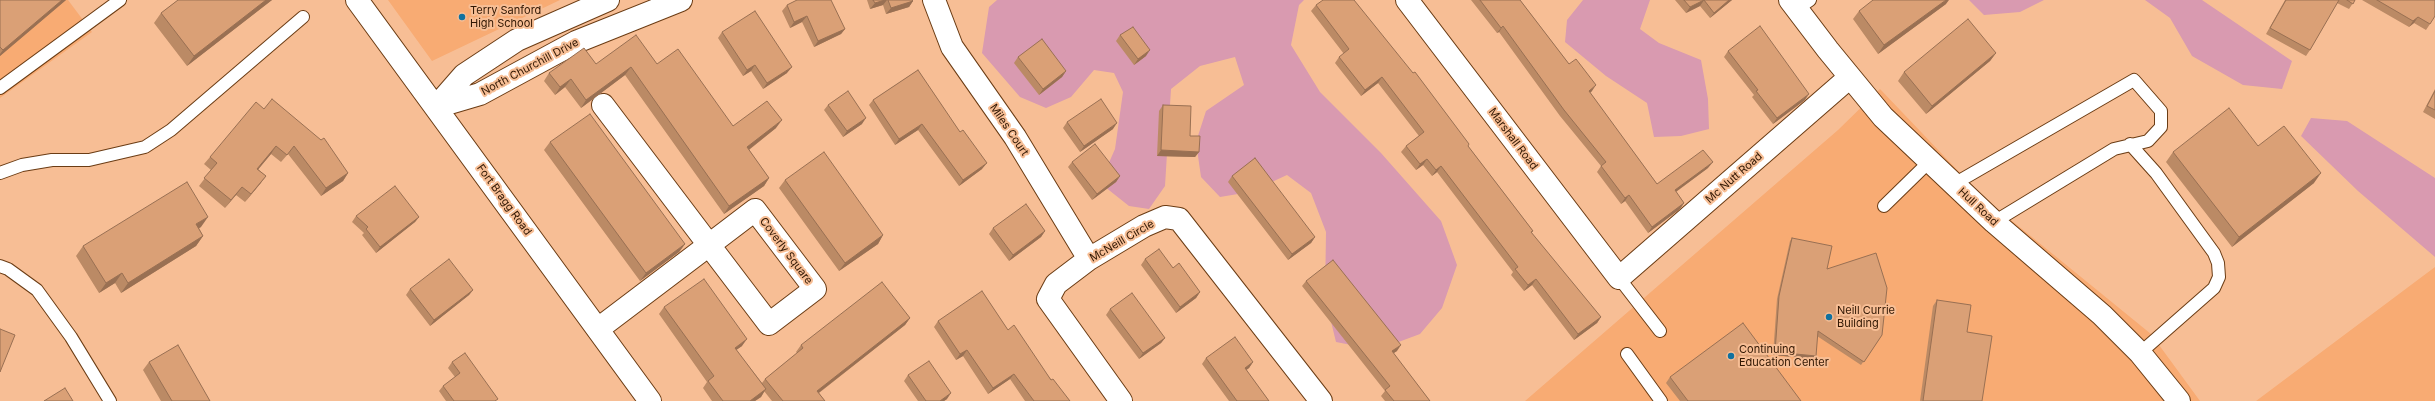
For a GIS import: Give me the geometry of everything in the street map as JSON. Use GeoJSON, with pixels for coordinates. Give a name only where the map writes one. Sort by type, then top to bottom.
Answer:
{"type":"FeatureCollection","features":[{"type":"Feature","properties":{"kind":"street","name":"Fort Bragg Road"},"geometry":{"type":"LineString","coordinates":[[357,0],[650,401]]}},
{"type":"Feature","properties":{"kind":"street"},"geometry":{"type":"LineString","coordinates":[[436,107],[464,75],[517,40],[608,0]]}},
{"type":"Feature","properties":{"kind":"street","name":"North Churchill Drive"},"geometry":{"type":"LineString","coordinates":[[436,107],[480,94],[576,42],[680,0]]}},
{"type":"Feature","properties":{"kind":"street","name":"Miles Court"},"geometry":{"type":"LineString","coordinates":[[934,0],[952,47],[1015,137],[1090,259]]}},
{"type":"Feature","properties":{"kind":"street","name":"Marshall Road"},"geometry":{"type":"LineString","coordinates":[[1407,0],[1619,278]]}},
{"type":"Feature","properties":{"kind":"street","name":"Hull Road"},"geometry":{"type":"LineString","coordinates":[[1799,3],[1850,77],[1883,117],[1994,222],[2102,315],[2140,353],[2179,401]]}},
{"type":"Feature","properties":{"kind":"street","name":"Mc Nutt Road"},"geometry":{"type":"LineString","coordinates":[[1619,278],[1850,77]]}},
{"type":"Feature","properties":{"kind":"street","name":"Coverly Square"},"geometry":{"type":"LineString","coordinates":[[598,329],[709,245],[755,210],[815,289],[770,324],[709,245],[603,105]]}},
{"type":"Feature","properties":{"kind":"street","name":"McNeill Circle"},"geometry":{"type":"LineString","coordinates":[[1121,401],[1048,299],[1056,284],[1090,259],[1144,226],[1165,217],[1179,219],[1321,401]]}},
{"type":"Feature","properties":{"kind":"lane"},"geometry":{"type":"LineString","coordinates":[[0,88],[120,0]]}},
{"type":"Feature","properties":{"kind":"lane"},"geometry":{"type":"LineString","coordinates":[[0,173],[22,165],[52,160],[89,160],[145,147],[171,130],[303,17]]}},
{"type":"Feature","properties":{"kind":"lane"},"geometry":{"type":"LineString","coordinates":[[1954,184],[2134,80],[2161,111],[2161,127],[2148,141],[2130,144],[2114,149],[1994,222]]}},
{"type":"Feature","properties":{"kind":"lane"},"geometry":{"type":"LineString","coordinates":[[2130,144],[2156,173],[2214,253],[2218,263],[2219,277],[2214,288],[2140,353]]}},
{"type":"Feature","properties":{"kind":"lane"},"geometry":{"type":"LineString","coordinates":[[1884,206],[1929,162]]}},
{"type":"Feature","properties":{"kind":"lane"},"geometry":{"type":"LineString","coordinates":[[0,266],[8,269],[37,290],[71,337],[110,401]]}},
{"type":"Feature","properties":{"kind":"lane"},"geometry":{"type":"LineString","coordinates":[[1619,278],[1660,331]]}},
{"type":"Feature","properties":{"kind":"lane"},"geometry":{"type":"LineString","coordinates":[[1627,354],[1661,401]]}},
{"type":"Feature","properties":{"kind":"shaded area"},"geometry":{"type":"Polygon","coordinates":[[[0,0],[68,0],[92,32],[0,98],[0,0]]]}},
{"type":"Feature","properties":{"kind":"shaded area","name":"Terry Sanford High School"},"geometry":{"type":"Polygon","coordinates":[[[388,0],[560,0],[432,61],[388,0]]]}},
{"type":"Feature","properties":{"kind":"shaded area"},"geometry":{"type":"Polygon","coordinates":[[[997,0],[1304,0],[1299,5],[1291,45],[1320,92],[1381,153],[1441,221],[1457,265],[1442,308],[1420,334],[1377,350],[1336,342],[1325,297],[1326,232],[1311,193],[1287,175],[1250,192],[1220,197],[1201,177],[1196,142],[1206,111],[1244,85],[1235,57],[1200,66],[1171,89],[1165,186],[1149,209],[1129,206],[1100,183],[1115,149],[1123,92],[1114,73],[1094,70],[1071,97],[1046,108],[1020,97],[982,53],[989,7],[997,0]]]}},
{"type":"Feature","properties":{"kind":"shaded area"},"geometry":{"type":"Polygon","coordinates":[[[1583,0],[1650,0],[1640,29],[1659,43],[1701,60],[1708,99],[1709,129],[1681,136],[1654,137],[1647,103],[1606,76],[1565,42],[1567,20],[1583,0]]]}},
{"type":"Feature","properties":{"kind":"shaded area"},"geometry":{"type":"Polygon","coordinates":[[[1969,0],[2044,0],[2020,12],[1984,15],[1969,0]]]}},
{"type":"Feature","properties":{"kind":"shaded area"},"geometry":{"type":"Polygon","coordinates":[[[2145,0],[2202,0],[2292,61],[2282,89],[2243,85],[2192,56],[2170,18],[2145,0]]]}},
{"type":"Feature","properties":{"kind":"shaded area"},"geometry":{"type":"Polygon","coordinates":[[[1880,89],[1984,198],[2151,334],[2200,401],[1525,401],[1838,130],[1880,89]]]}},
{"type":"Feature","properties":{"kind":"shaded area"},"geometry":{"type":"Polygon","coordinates":[[[2311,118],[2347,121],[2435,178],[2435,257],[2358,191],[2301,136],[2311,118]]]}},
{"type":"Feature","properties":{"kind":"shaded area"},"geometry":{"type":"Polygon","coordinates":[[[2435,267],[2435,401],[2256,401],[2435,267]]]}},
{"type":"Feature","properties":{"kind":"building"},"geometry":{"type":"Polygon","coordinates":[[[0,0],[62,0],[3,50],[0,47],[0,0]]]}},
{"type":"Feature","properties":{"kind":"building"},"geometry":{"type":"Polygon","coordinates":[[[178,0],[266,0],[194,56],[161,13],[178,0]]]}},
{"type":"Feature","properties":{"kind":"building"},"geometry":{"type":"Polygon","coordinates":[[[797,0],[831,0],[845,29],[818,41],[807,16],[794,22],[787,5],[797,0]]]}},
{"type":"Feature","properties":{"kind":"building"},"geometry":{"type":"Polygon","coordinates":[[[873,0],[885,0],[875,3],[873,0]]]}},
{"type":"Feature","properties":{"kind":"building"},"geometry":{"type":"Polygon","coordinates":[[[888,0],[912,0],[913,1],[891,8],[888,0]]]}},
{"type":"Feature","properties":{"kind":"building"},"geometry":{"type":"Polygon","coordinates":[[[1323,0],[1354,0],[1413,73],[1415,72],[1469,144],[1468,146],[1533,231],[1531,232],[1601,317],[1578,334],[1536,279],[1528,285],[1515,269],[1518,267],[1441,166],[1436,170],[1427,159],[1420,164],[1406,146],[1424,132],[1382,77],[1365,90],[1339,57],[1349,49],[1316,5],[1323,0]]]}},
{"type":"Feature","properties":{"kind":"building"},"geometry":{"type":"Polygon","coordinates":[[[1480,0],[1520,0],[1569,64],[1576,59],[1596,85],[1589,91],[1657,184],[1703,150],[1713,162],[1675,190],[1684,203],[1652,227],[1629,195],[1625,198],[1601,166],[1606,162],[1564,110],[1503,26],[1501,28],[1480,0]]]}},
{"type":"Feature","properties":{"kind":"building"},"geometry":{"type":"Polygon","coordinates":[[[1684,0],[1704,0],[1690,7],[1684,0]]]}},
{"type":"Feature","properties":{"kind":"building"},"geometry":{"type":"Polygon","coordinates":[[[1704,0],[1729,0],[1714,13],[1704,0]]]}},
{"type":"Feature","properties":{"kind":"building"},"geometry":{"type":"Polygon","coordinates":[[[1873,0],[1946,0],[1884,45],[1859,11],[1873,0]]]}},
{"type":"Feature","properties":{"kind":"building"},"geometry":{"type":"Polygon","coordinates":[[[2286,0],[2339,0],[2310,50],[2270,28],[2286,0]]]}},
{"type":"Feature","properties":{"kind":"building"},"geometry":{"type":"Polygon","coordinates":[[[2347,0],[2355,0],[2353,4],[2347,0]]]}},
{"type":"Feature","properties":{"kind":"building"},"geometry":{"type":"Polygon","coordinates":[[[2377,0],[2435,0],[2435,16],[2430,24],[2418,17],[2413,21],[2377,0]]]}},
{"type":"Feature","properties":{"kind":"building"},"geometry":{"type":"Polygon","coordinates":[[[755,11],[792,67],[767,83],[755,65],[747,70],[722,32],[755,11]]]}},
{"type":"Feature","properties":{"kind":"building"},"geometry":{"type":"Polygon","coordinates":[[[1968,19],[1996,53],[1932,106],[1904,72],[1968,19]]]}},
{"type":"Feature","properties":{"kind":"building"},"geometry":{"type":"Polygon","coordinates":[[[1760,26],[1809,94],[1777,118],[1728,51],[1760,26]]]}},
{"type":"Feature","properties":{"kind":"building"},"geometry":{"type":"Polygon","coordinates":[[[1133,27],[1150,50],[1138,59],[1120,35],[1133,27]]]}},
{"type":"Feature","properties":{"kind":"building"},"geometry":{"type":"Polygon","coordinates":[[[636,35],[657,64],[678,49],[733,126],[767,101],[782,120],[747,147],[769,178],[729,206],[631,67],[586,100],[571,79],[560,87],[549,73],[584,48],[596,64],[636,35]]]}},
{"type":"Feature","properties":{"kind":"building"},"geometry":{"type":"Polygon","coordinates":[[[1042,39],[1066,71],[1043,89],[1018,57],[1042,39]]]}},
{"type":"Feature","properties":{"kind":"building"},"geometry":{"type":"Polygon","coordinates":[[[918,70],[960,132],[963,130],[987,163],[963,180],[922,124],[899,139],[873,100],[918,70]]]}},
{"type":"Feature","properties":{"kind":"building"},"geometry":{"type":"Polygon","coordinates":[[[848,91],[866,118],[847,131],[828,105],[848,91]]]}},
{"type":"Feature","properties":{"kind":"building"},"geometry":{"type":"Polygon","coordinates":[[[2435,91],[2435,110],[2427,106],[2435,91]]]}},
{"type":"Feature","properties":{"kind":"building"},"geometry":{"type":"Polygon","coordinates":[[[272,99],[321,140],[324,138],[348,173],[326,188],[294,146],[287,155],[276,146],[257,169],[266,176],[251,194],[242,187],[231,200],[204,178],[217,163],[210,157],[256,102],[264,109],[272,99]]]}},
{"type":"Feature","properties":{"kind":"building"},"geometry":{"type":"Polygon","coordinates":[[[1101,99],[1117,123],[1084,146],[1067,122],[1101,99]]]}},
{"type":"Feature","properties":{"kind":"building"},"geometry":{"type":"Polygon","coordinates":[[[1163,105],[1191,106],[1190,136],[1200,136],[1199,152],[1161,150],[1163,105]]]}},
{"type":"Feature","properties":{"kind":"building"},"geometry":{"type":"Polygon","coordinates":[[[2229,108],[2258,146],[2284,126],[2321,173],[2239,237],[2173,152],[2229,108]]]}},
{"type":"Feature","properties":{"kind":"building"},"geometry":{"type":"Polygon","coordinates":[[[590,114],[685,244],[646,273],[550,142],[590,114]]]}},
{"type":"Feature","properties":{"kind":"building"},"geometry":{"type":"Polygon","coordinates":[[[1095,144],[1120,176],[1097,194],[1072,162],[1095,144]]]}},
{"type":"Feature","properties":{"kind":"building"},"geometry":{"type":"Polygon","coordinates":[[[824,152],[883,235],[845,263],[785,180],[824,152]]]}},
{"type":"Feature","properties":{"kind":"building"},"geometry":{"type":"Polygon","coordinates":[[[1255,158],[1315,237],[1292,254],[1232,176],[1255,158]]]}},
{"type":"Feature","properties":{"kind":"building"},"geometry":{"type":"Polygon","coordinates":[[[187,182],[208,217],[196,224],[203,236],[128,283],[122,273],[106,283],[83,246],[187,182]]]}},
{"type":"Feature","properties":{"kind":"building"},"geometry":{"type":"Polygon","coordinates":[[[395,186],[419,217],[380,247],[366,229],[368,227],[356,216],[395,186]]]}},
{"type":"Feature","properties":{"kind":"building"},"geometry":{"type":"Polygon","coordinates":[[[1026,204],[1045,231],[1013,255],[993,228],[1026,204]]]}},
{"type":"Feature","properties":{"kind":"building","name":"Neill Currie Building"},"geometry":{"type":"Polygon","coordinates":[[[1792,238],[1832,246],[1827,269],[1876,253],[1887,288],[1882,335],[1864,362],[1818,331],[1816,356],[1775,352],[1779,296],[1792,238]]]}},
{"type":"Feature","properties":{"kind":"building"},"geometry":{"type":"Polygon","coordinates":[[[1159,249],[1173,268],[1179,263],[1200,292],[1180,307],[1145,259],[1159,249]]]}},
{"type":"Feature","properties":{"kind":"building"},"geometry":{"type":"Polygon","coordinates":[[[449,259],[473,290],[434,320],[410,289],[449,259]]]}},
{"type":"Feature","properties":{"kind":"building"},"geometry":{"type":"Polygon","coordinates":[[[1333,260],[1401,345],[1392,351],[1430,401],[1394,401],[1385,390],[1390,386],[1306,281],[1333,260]]]}},
{"type":"Feature","properties":{"kind":"building"},"geometry":{"type":"Polygon","coordinates":[[[704,279],[747,339],[735,348],[766,389],[750,401],[723,401],[708,381],[714,376],[664,307],[704,279]]]}},
{"type":"Feature","properties":{"kind":"building"},"geometry":{"type":"Polygon","coordinates":[[[882,282],[910,318],[817,391],[825,401],[783,401],[765,379],[803,348],[801,345],[882,282]]]}},
{"type":"Feature","properties":{"kind":"building"},"geometry":{"type":"Polygon","coordinates":[[[982,291],[1008,330],[1014,325],[1051,380],[1053,379],[1070,401],[1034,401],[1014,374],[993,388],[967,350],[960,354],[938,321],[982,291]]]}},
{"type":"Feature","properties":{"kind":"building"},"geometry":{"type":"Polygon","coordinates":[[[1132,293],[1165,338],[1143,353],[1110,309],[1132,293]]]}},
{"type":"Feature","properties":{"kind":"building"},"geometry":{"type":"Polygon","coordinates":[[[1937,300],[1971,305],[1967,332],[1992,336],[1982,401],[1923,401],[1937,300]]]}},
{"type":"Feature","properties":{"kind":"building","name":"Continuing Education Center"},"geometry":{"type":"Polygon","coordinates":[[[1743,323],[1801,401],[1688,401],[1670,377],[1743,323]]]}},
{"type":"Feature","properties":{"kind":"building"},"geometry":{"type":"Polygon","coordinates":[[[0,329],[15,335],[0,372],[0,329]]]}},
{"type":"Feature","properties":{"kind":"building"},"geometry":{"type":"Polygon","coordinates":[[[1235,337],[1253,362],[1245,368],[1269,401],[1237,401],[1206,358],[1235,337]]]}},
{"type":"Feature","properties":{"kind":"building"},"geometry":{"type":"Polygon","coordinates":[[[178,345],[210,401],[172,401],[149,362],[178,345]]]}},
{"type":"Feature","properties":{"kind":"building"},"geometry":{"type":"Polygon","coordinates":[[[465,353],[498,399],[495,401],[454,401],[443,386],[460,373],[452,362],[465,353]]]}},
{"type":"Feature","properties":{"kind":"building"},"geometry":{"type":"Polygon","coordinates":[[[929,361],[951,393],[940,401],[926,401],[908,375],[929,361]]]}},
{"type":"Feature","properties":{"kind":"building"},"geometry":{"type":"Polygon","coordinates":[[[65,388],[73,401],[44,401],[65,388]]]}},
{"type":"Feature","properties":{"kind":"place","name":"Terry Sanford High School"},"geometry":{"type":"Point","coordinates":[462,17]}},
{"type":"Feature","properties":{"kind":"place","name":"Neill Currie Building"},"geometry":{"type":"Point","coordinates":[1829,317]}},
{"type":"Feature","properties":{"kind":"place","name":"Continuing Education Center"},"geometry":{"type":"Point","coordinates":[1731,356]}}]}
